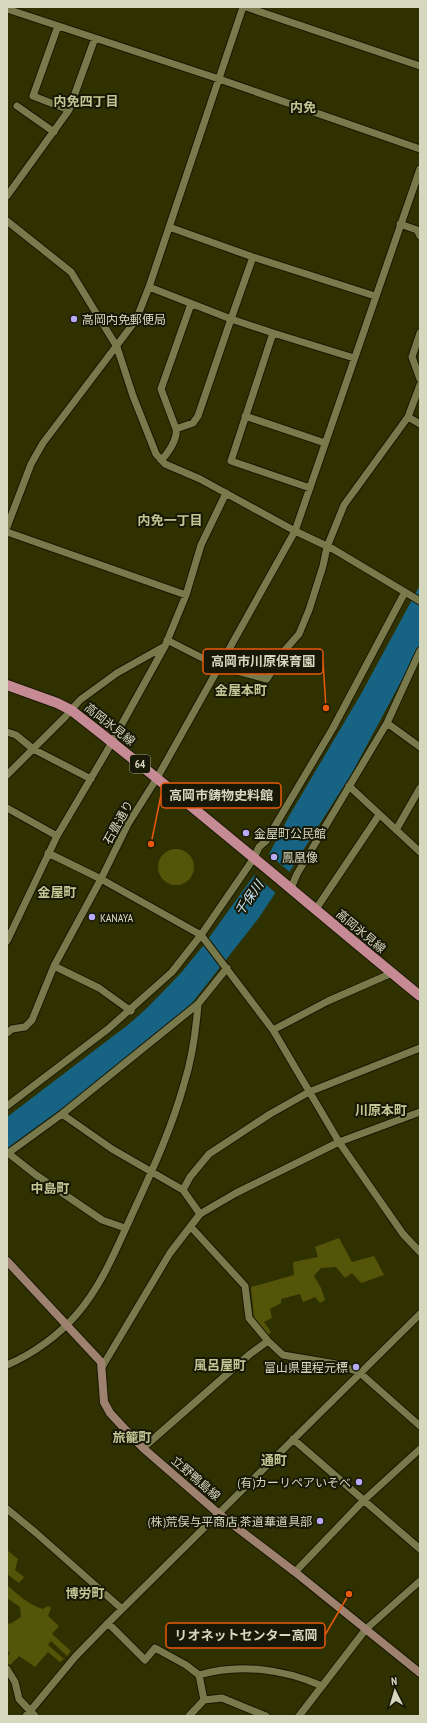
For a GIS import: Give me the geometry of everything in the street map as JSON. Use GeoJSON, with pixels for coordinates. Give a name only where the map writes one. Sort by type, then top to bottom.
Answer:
{"type":"FeatureCollection","features":[{"type":"Feature","properties":{"kind":"main road","name":"高岡氷見線"},"geometry":{"type":"LineString","coordinates":[[7,685],[72,710],[112,741],[257,861]]}},
{"type":"Feature","properties":{"kind":"main road","name":"64"},"geometry":{"type":"LineString","coordinates":[[257,861],[289,886]]}},
{"type":"Feature","properties":{"kind":"main road","name":"高岡氷見線"},"geometry":{"type":"LineString","coordinates":[[289,886],[420,996]]}},
{"type":"Feature","properties":{"kind":"main road"},"geometry":{"type":"LineString","coordinates":[[7,1261],[101,1362],[102,1367]]}},
{"type":"Feature","properties":{"kind":"main road","name":"立野鴨島線"},"geometry":{"type":"LineString","coordinates":[[102,1367],[104,1402],[110,1413],[143,1448],[219,1514],[295,1572],[420,1673]]}},
{"type":"Feature","properties":{"kind":"street"},"geometry":{"type":"LineString","coordinates":[[7,527],[31,464],[43,443],[136,320],[149,287],[244,7],[420,66]]}},
{"type":"Feature","properties":{"kind":"street"},"geometry":{"type":"LineString","coordinates":[[7,9],[219,79],[420,149]]}},
{"type":"Feature","properties":{"kind":"street"},"geometry":{"type":"LineString","coordinates":[[58,26],[33,96],[69,110]]}},
{"type":"Feature","properties":{"kind":"street"},"geometry":{"type":"LineString","coordinates":[[7,196],[69,110],[95,38]]}},
{"type":"Feature","properties":{"kind":"street"},"geometry":{"type":"LineString","coordinates":[[17,106],[54,132]]}},
{"type":"Feature","properties":{"kind":"street","name":"石畳通り"},"geometry":{"type":"LineString","coordinates":[[9,1029],[25,1027],[32,1020],[54,966],[101,879],[128,824],[157,778],[218,666],[295,531],[420,169]]}},
{"type":"Feature","properties":{"kind":"street"},"geometry":{"type":"LineString","coordinates":[[7,221],[71,272],[117,346],[133,396],[156,454],[165,464],[226,493],[295,531],[333,549],[420,601]]}},
{"type":"Feature","properties":{"kind":"street"},"geometry":{"type":"LineString","coordinates":[[400,224],[417,230],[420,236]]}},
{"type":"Feature","properties":{"kind":"street"},"geometry":{"type":"LineString","coordinates":[[169,227],[253,257],[375,296]]}},
{"type":"Feature","properties":{"kind":"street"},"geometry":{"type":"LineString","coordinates":[[176,429],[193,422],[198,416],[253,257]]}},
{"type":"Feature","properties":{"kind":"street"},"geometry":{"type":"LineString","coordinates":[[149,287],[231,319],[354,358]]}},
{"type":"Feature","properties":{"kind":"street"},"geometry":{"type":"LineString","coordinates":[[161,460],[166,455],[177,433],[161,389],[191,304]]}},
{"type":"Feature","properties":{"kind":"street"},"geometry":{"type":"LineString","coordinates":[[272,333],[231,461],[310,488]]}},
{"type":"Feature","properties":{"kind":"street"},"geometry":{"type":"LineString","coordinates":[[420,333],[412,357],[420,378]]}},
{"type":"Feature","properties":{"kind":"street"},"geometry":{"type":"LineString","coordinates":[[166,643],[218,666],[267,680],[284,651],[299,634],[309,610],[323,566],[327,547],[344,506],[408,417],[420,384]]}},
{"type":"Feature","properties":{"kind":"street"},"geometry":{"type":"LineString","coordinates":[[245,416],[325,443]]}},
{"type":"Feature","properties":{"kind":"street"},"geometry":{"type":"LineString","coordinates":[[408,417],[420,424]]}},
{"type":"Feature","properties":{"kind":"street"},"geometry":{"type":"LineString","coordinates":[[7,941],[57,836],[91,779],[166,643],[186,595],[201,545],[226,493]]}},
{"type":"Feature","properties":{"kind":"street"},"geometry":{"type":"LineString","coordinates":[[7,532],[186,595]]}},
{"type":"Feature","properties":{"kind":"street"},"geometry":{"type":"LineString","coordinates":[[7,1106],[131,1011],[172,972],[202,937],[257,861],[259,847],[266,842],[333,728],[407,593]]}},
{"type":"Feature","properties":{"kind":"street"},"geometry":{"type":"LineString","coordinates":[[7,775],[72,710],[80,700],[117,673],[166,643]]}},
{"type":"Feature","properties":{"kind":"street"},"geometry":{"type":"LineString","coordinates":[[289,886],[387,723],[420,652]]}},
{"type":"Feature","properties":{"kind":"street"},"geometry":{"type":"LineString","coordinates":[[387,723],[420,747]]}},
{"type":"Feature","properties":{"kind":"street"},"geometry":{"type":"LineString","coordinates":[[7,732],[16,735],[33,749],[91,779]]}},
{"type":"Feature","properties":{"kind":"street"},"geometry":{"type":"LineString","coordinates":[[349,786],[420,852]]}},
{"type":"Feature","properties":{"kind":"street"},"geometry":{"type":"LineString","coordinates":[[396,830],[420,788]]}},
{"type":"Feature","properties":{"kind":"street"},"geometry":{"type":"LineString","coordinates":[[7,808],[57,836]]}},
{"type":"Feature","properties":{"kind":"street"},"geometry":{"type":"LineString","coordinates":[[316,909],[379,814]]}},
{"type":"Feature","properties":{"kind":"street"},"geometry":{"type":"LineString","coordinates":[[48,853],[101,879],[202,937],[273,1030],[339,1142],[403,1234],[420,1252]]}},
{"type":"Feature","properties":{"kind":"street"},"geometry":{"type":"LineString","coordinates":[[54,966],[98,988],[131,1011]]}},
{"type":"Feature","properties":{"kind":"street"},"geometry":{"type":"LineString","coordinates":[[126,1228],[102,1220],[36,1175],[7,1153],[62,1114],[198,1004],[226,967]]}},
{"type":"Feature","properties":{"kind":"street"},"geometry":{"type":"LineString","coordinates":[[273,1030],[328,1001],[392,973]]}},
{"type":"Feature","properties":{"kind":"street"},"geometry":{"type":"LineString","coordinates":[[7,1365],[36,1350],[66,1325],[77,1314],[96,1289],[126,1228],[171,1125],[185,1083],[196,1028],[198,1004]]}},
{"type":"Feature","properties":{"kind":"street"},"geometry":{"type":"LineString","coordinates":[[183,1190],[190,1178],[209,1154],[244,1130],[309,1092],[420,1048]]}},
{"type":"Feature","properties":{"kind":"street"},"geometry":{"type":"LineString","coordinates":[[102,1367],[170,1253],[200,1214],[236,1193],[339,1142],[420,1112]]}},
{"type":"Feature","properties":{"kind":"street"},"geometry":{"type":"LineString","coordinates":[[62,1114],[112,1149],[183,1190],[200,1214]]}},
{"type":"Feature","properties":{"kind":"street"},"geometry":{"type":"LineString","coordinates":[[191,1227],[245,1286],[249,1318],[268,1341],[283,1355],[336,1364],[359,1372],[420,1426]]}},
{"type":"Feature","properties":{"kind":"street"},"geometry":{"type":"LineString","coordinates":[[7,1669],[15,1682],[19,1699],[30,1714],[75,1657],[108,1623],[219,1514],[359,1372],[420,1314]]}},
{"type":"Feature","properties":{"kind":"street"},"geometry":{"type":"LineString","coordinates":[[143,1448],[250,1354],[268,1341]]}},
{"type":"Feature","properties":{"kind":"street"},"geometry":{"type":"LineString","coordinates":[[293,1439],[420,1549]]}},
{"type":"Feature","properties":{"kind":"street"},"geometry":{"type":"LineString","coordinates":[[295,1572],[363,1501],[420,1449]]}},
{"type":"Feature","properties":{"kind":"street"},"geometry":{"type":"LineString","coordinates":[[7,1509],[122,1609]]}},
{"type":"Feature","properties":{"kind":"street"},"geometry":{"type":"LineString","coordinates":[[299,1716],[366,1629],[420,1581]]}},
{"type":"Feature","properties":{"kind":"street"},"geometry":{"type":"LineString","coordinates":[[108,1623],[145,1660],[155,1648],[199,1675],[204,1700]]}},
{"type":"Feature","properties":{"kind":"street"},"geometry":{"type":"LineString","coordinates":[[199,1675],[216,1670],[235,1668],[261,1670],[297,1676],[322,1686]]}},
{"type":"Feature","properties":{"kind":"street"},"geometry":{"type":"LineString","coordinates":[[189,1716],[204,1700],[222,1698],[266,1716]]}},
{"type":"Feature","properties":{"kind":"shaded area"},"geometry":{"type":"Polygon","coordinates":[[[180,849],[189,854],[193,860],[193,874],[189,880],[180,885],[172,885],[163,880],[159,874],[158,863],[163,854],[169,850],[180,849]]]}},
{"type":"Feature","properties":{"kind":"shaded area"},"geometry":{"type":"Polygon","coordinates":[[[339,1238],[352,1262],[374,1256],[384,1275],[361,1283],[352,1273],[345,1278],[336,1267],[321,1268],[314,1276],[321,1288],[325,1300],[320,1303],[315,1297],[303,1302],[300,1294],[281,1299],[281,1303],[270,1309],[272,1318],[264,1322],[271,1332],[268,1335],[254,1317],[251,1287],[294,1275],[293,1262],[318,1257],[315,1247],[339,1238]]]}},
{"type":"Feature","properties":{"kind":"shaded area"},"geometry":{"type":"Polygon","coordinates":[[[7,1550],[18,1559],[15,1570],[24,1577],[19,1583],[7,1574],[7,1550]]]}},
{"type":"Feature","properties":{"kind":"shaded area"},"geometry":{"type":"Polygon","coordinates":[[[7,1585],[33,1605],[43,1609],[48,1606],[51,1608],[48,1616],[59,1626],[52,1634],[71,1651],[67,1656],[51,1641],[48,1645],[64,1659],[60,1662],[48,1652],[35,1667],[19,1656],[10,1665],[7,1663],[7,1657],[10,1653],[7,1651],[7,1624],[12,1623],[21,1617],[20,1607],[7,1598],[7,1585]]]}},
{"type":"Feature","properties":{"kind":"water","name":"千保川"},"geometry":{"type":"Polygon","coordinates":[[[420,585],[419,648],[352,773],[258,919],[192,1003],[177,1018],[133,1055],[7,1151],[7,1117],[129,1024],[180,974],[203,946],[268,856],[289,816],[361,694],[420,585]]]}},
{"type":"Feature","properties":{"kind":"pier"},"geometry":{"type":"Polygon","coordinates":[[[267,853],[291,873],[277,894],[253,874],[267,853]]]}},
{"type":"Feature","properties":{"kind":"place","name":"高岡内免郵便局"},"geometry":{"type":"Point","coordinates":[74,319]}},
{"type":"Feature","properties":{"kind":"place","name":"高岡市川原保育園"},"geometry":{"type":"Point","coordinates":[326,708]}},
{"type":"Feature","properties":{"kind":"place","name":"金屋町公民館"},"geometry":{"type":"Point","coordinates":[246,833]}},
{"type":"Feature","properties":{"kind":"place","name":"高岡市鋳物史料館"},"geometry":{"type":"Point","coordinates":[151,844]}},
{"type":"Feature","properties":{"kind":"place","name":"鳳凰像"},"geometry":{"type":"Point","coordinates":[274,857]}},
{"type":"Feature","properties":{"kind":"place","name":"KANAYA"},"geometry":{"type":"Point","coordinates":[92,917]}},
{"type":"Feature","properties":{"kind":"place","name":"富山県里程元標"},"geometry":{"type":"Point","coordinates":[356,1367]}},
{"type":"Feature","properties":{"kind":"place","name":"(有)カーリペアいそべ"},"geometry":{"type":"Point","coordinates":[359,1482]}},
{"type":"Feature","properties":{"kind":"place","name":"(株)荒俣与平商店 茶道華道具部"},"geometry":{"type":"Point","coordinates":[320,1521]}},
{"type":"Feature","properties":{"kind":"place","name":"リオネットセンター高岡"},"geometry":{"type":"Point","coordinates":[349,1594]}},
{"type":"Feature","properties":{"kind":"district","name":"内免四丁目"},"geometry":{"type":"Point","coordinates":[86,101]}},
{"type":"Feature","properties":{"kind":"district","name":"内免"},"geometry":{"type":"Point","coordinates":[303,107]}},
{"type":"Feature","properties":{"kind":"district","name":"内免一丁目"},"geometry":{"type":"Point","coordinates":[170,520]}},
{"type":"Feature","properties":{"kind":"district","name":"金屋本町"},"geometry":{"type":"Point","coordinates":[241,690]}},
{"type":"Feature","properties":{"kind":"district","name":"金屋町"},"geometry":{"type":"Point","coordinates":[57,892]}},
{"type":"Feature","properties":{"kind":"district","name":"川原本町"},"geometry":{"type":"Point","coordinates":[381,1110]}},
{"type":"Feature","properties":{"kind":"district","name":"中島町"},"geometry":{"type":"Point","coordinates":[50,1188]}},
{"type":"Feature","properties":{"kind":"district","name":"風呂屋町"},"geometry":{"type":"Point","coordinates":[220,1365]}},
{"type":"Feature","properties":{"kind":"district","name":"旅籠町"},"geometry":{"type":"Point","coordinates":[132,1437]}},
{"type":"Feature","properties":{"kind":"district","name":"通町"},"geometry":{"type":"Point","coordinates":[274,1460]}},
{"type":"Feature","properties":{"kind":"district","name":"博労町"},"geometry":{"type":"Point","coordinates":[85,1593]}}]}
